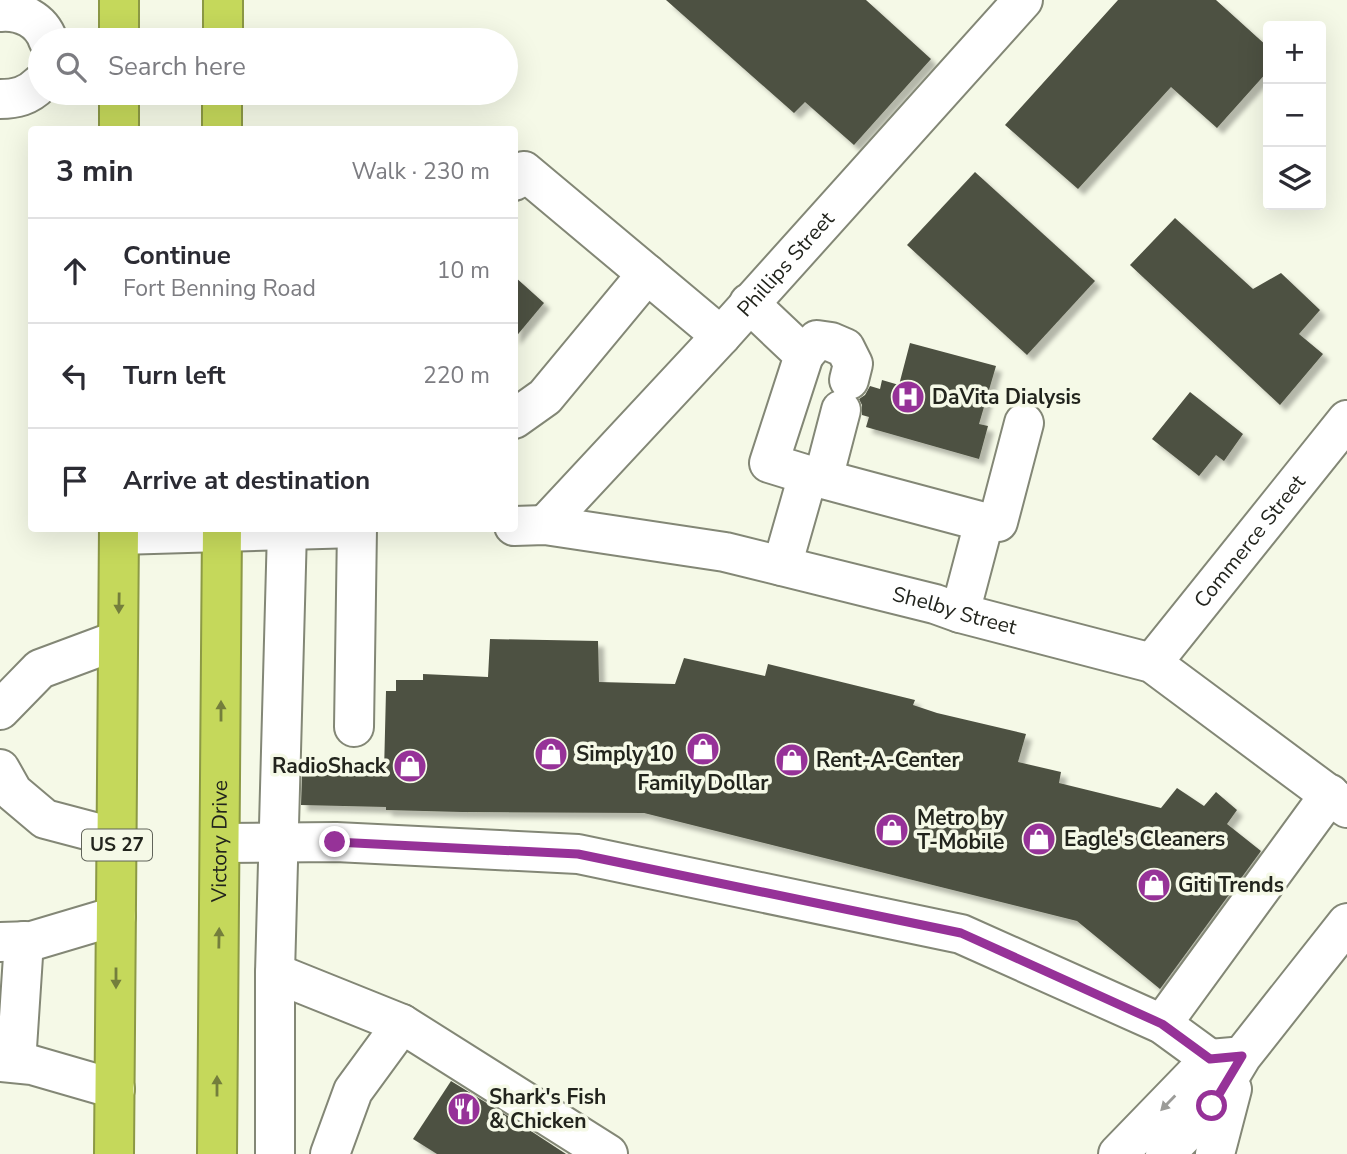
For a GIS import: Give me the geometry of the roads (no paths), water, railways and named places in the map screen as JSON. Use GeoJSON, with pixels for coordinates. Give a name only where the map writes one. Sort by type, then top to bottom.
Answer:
{"type":"FeatureCollection","features":[{"type":"Feature","properties":{"kind":"highway"},"geometry":{"type":"LineString","coordinates":[[119,0],[119,28]]}},
{"type":"Feature","properties":{"kind":"highway"},"geometry":{"type":"LineString","coordinates":[[222,28],[223,0]]}},
{"type":"Feature","properties":{"kind":"highway"},"geometry":{"type":"LineString","coordinates":[[119,105],[119,126]]}},
{"type":"Feature","properties":{"kind":"highway"},"geometry":{"type":"LineString","coordinates":[[222,105],[222,126]]}},
{"type":"Feature","properties":{"kind":"highway","name":"US 27"},"geometry":{"type":"LineString","coordinates":[[114,1154],[119,532]]}},
{"type":"Feature","properties":{"kind":"highway","name":"Victory Drive"},"geometry":{"type":"LineString","coordinates":[[217,1154],[222,532]]}},
{"type":"Feature","properties":{"kind":"street","name":"Phillips Street"},"geometry":{"type":"LineString","coordinates":[[530,526],[722,336],[1023,0]]}},
{"type":"Feature","properties":{"kind":"street"},"geometry":{"type":"LineString","coordinates":[[0,12],[10,11],[24,15],[37,22],[41,28]]}},
{"type":"Feature","properties":{"kind":"street"},"geometry":{"type":"LineString","coordinates":[[0,99],[13,99],[28,93]]}},
{"type":"Feature","properties":{"kind":"street"},"geometry":{"type":"LineString","coordinates":[[518,177],[524,171],[722,336]]}},
{"type":"Feature","properties":{"kind":"street"},"geometry":{"type":"LineString","coordinates":[[518,416],[545,397],[647,274]]}},
{"type":"Feature","properties":{"kind":"street"},"geometry":{"type":"LineString","coordinates":[[749,303],[804,355]]}},
{"type":"Feature","properties":{"kind":"street"},"geometry":{"type":"LineString","coordinates":[[782,566],[815,477],[845,395],[853,364],[845,348],[817,340],[804,355],[769,463],[815,477],[984,522],[998,522],[1024,423]]}},
{"type":"Feature","properties":{"kind":"street","name":"Commerce Street"},"geometry":{"type":"LineString","coordinates":[[1152,663],[1347,420]]}},
{"type":"Feature","properties":{"kind":"street"},"geometry":{"type":"LineString","coordinates":[[960,612],[984,522]]}},
{"type":"Feature","properties":{"kind":"street","name":"Shelby Street"},"geometry":{"type":"LineString","coordinates":[[530,526],[725,552],[935,604],[1152,663],[1338,801]]}},
{"type":"Feature","properties":{"kind":"street"},"geometry":{"type":"LineString","coordinates":[[275,1154],[275,973],[287,532]]}},
{"type":"Feature","properties":{"kind":"street"},"geometry":{"type":"LineString","coordinates":[[354,727],[356,532]]}},
{"type":"Feature","properties":{"kind":"street"},"geometry":{"type":"LineString","coordinates":[[0,709],[40,669],[118,640]]}},
{"type":"Feature","properties":{"kind":"street"},"geometry":{"type":"LineString","coordinates":[[0,769],[13,792],[45,819],[117,838]]}},
{"type":"Feature","properties":{"kind":"street"},"geometry":{"type":"LineString","coordinates":[[1162,1024],[1338,801]]}},
{"type":"Feature","properties":{"kind":"street"},"geometry":{"type":"LineString","coordinates":[[220,843],[335,842],[590,857],[961,933],[1162,1024],[1226,1058]]}},
{"type":"Feature","properties":{"kind":"street"},"geometry":{"type":"LineString","coordinates":[[115,1089],[32,1065],[8,1063],[12,942],[116,916]]}},
{"type":"Feature","properties":{"kind":"street"},"geometry":{"type":"LineString","coordinates":[[1118,1154],[1226,1058],[1347,923]]}},
{"type":"Feature","properties":{"kind":"street"},"geometry":{"type":"LineString","coordinates":[[275,973],[402,1024],[608,1154]]}},
{"type":"Feature","properties":{"kind":"street"},"geometry":{"type":"LineString","coordinates":[[330,1154],[353,1091],[402,1024]]}},
{"type":"Feature","properties":{"kind":"street"},"geometry":{"type":"LineString","coordinates":[[1165,1154],[1212,1106],[1226,1058]]}},
{"type":"Feature","properties":{"kind":"street"},"geometry":{"type":"LineString","coordinates":[[1214,1154],[1226,1058]]}},
{"type":"Feature","properties":{"kind":"place","name":"DaVita Dialysis"},"geometry":{"type":"Point","coordinates":[908,397]}},
{"type":"Feature","properties":{"kind":"place","name":"Family Dollar"},"geometry":{"type":"Point","coordinates":[703,749]}},
{"type":"Feature","properties":{"kind":"place","name":"Simply 10"},"geometry":{"type":"Point","coordinates":[551,754]}},
{"type":"Feature","properties":{"kind":"place","name":"Rent-A-Center"},"geometry":{"type":"Point","coordinates":[792,760]}},
{"type":"Feature","properties":{"kind":"place","name":"RadioShack"},"geometry":{"type":"Point","coordinates":[410,766]}},
{"type":"Feature","properties":{"kind":"place","name":"Metro by T-Mobile"},"geometry":{"type":"Point","coordinates":[892,830]}},
{"type":"Feature","properties":{"kind":"place","name":"Eagle's Cleaners"},"geometry":{"type":"Point","coordinates":[1039,839]}},
{"type":"Feature","properties":{"kind":"place","name":"Giti Trends"},"geometry":{"type":"Point","coordinates":[1154,885]}},
{"type":"Feature","properties":{"kind":"place","name":"Shark's Fish & Chicken"},"geometry":{"type":"Point","coordinates":[464,1109]}}]}
